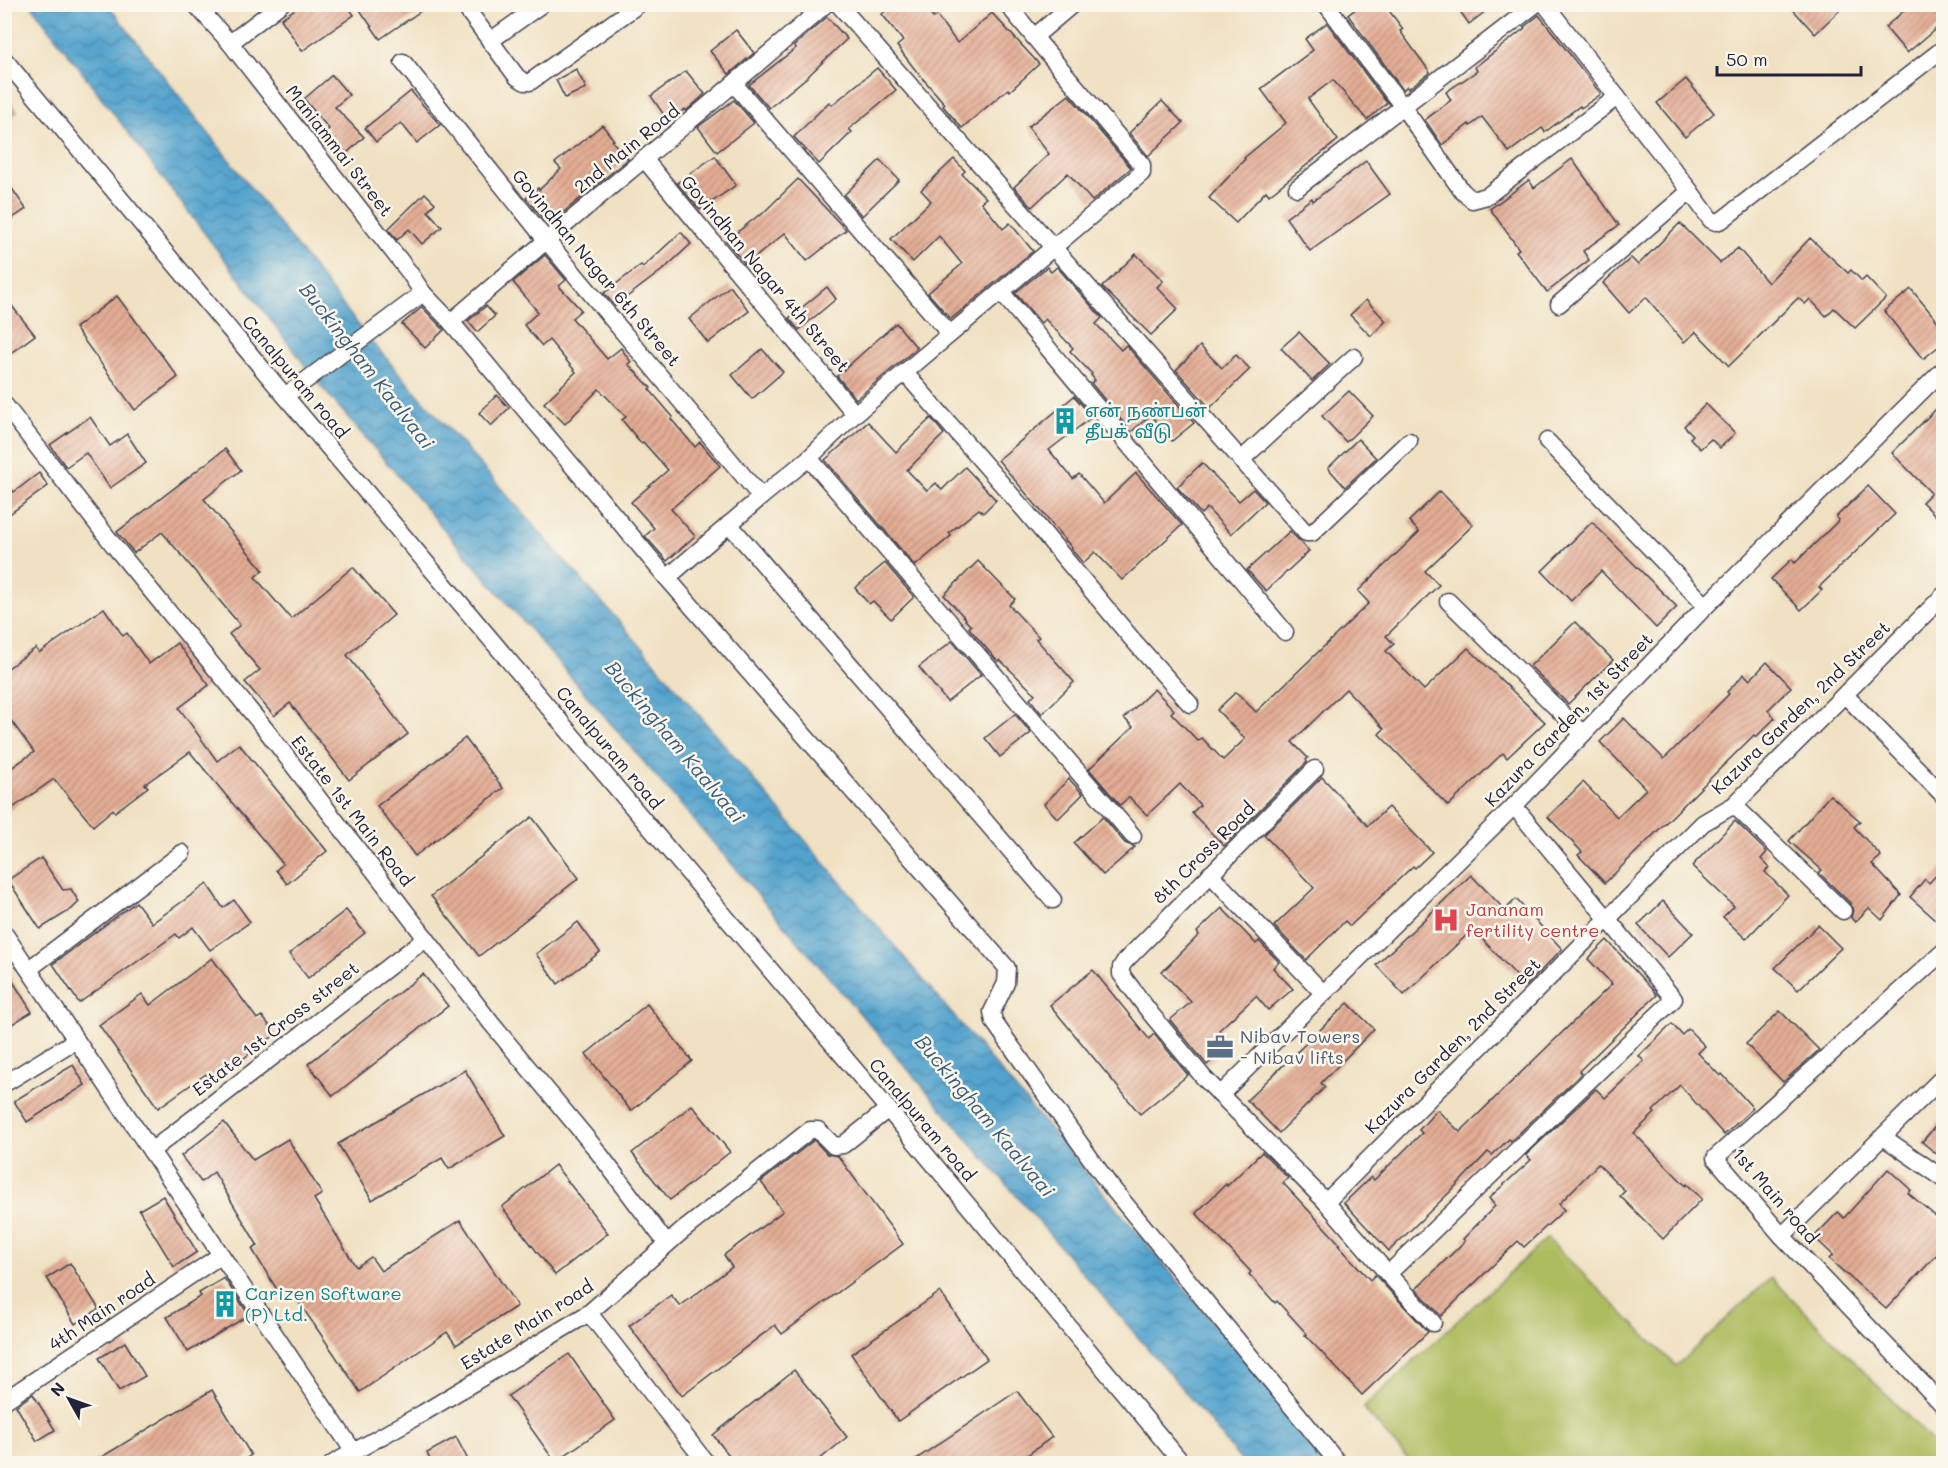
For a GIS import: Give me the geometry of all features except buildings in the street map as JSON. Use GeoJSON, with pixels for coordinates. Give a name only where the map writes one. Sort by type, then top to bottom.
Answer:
{"type":"FeatureCollection","features":[{"type":"Feature","properties":{"kind":"street","name":"Maniammai Street"},"geometry":{"type":"LineString","coordinates":[[195,4],[230,43],[423,293],[451,322]]}},
{"type":"Feature","properties":{"kind":"street"},"geometry":{"type":"LineString","coordinates":[[230,43],[281,4]]}},
{"type":"Feature","properties":{"kind":"street"},"geometry":{"type":"LineString","coordinates":[[463,4],[517,77],[525,82],[530,82],[639,4]]}},
{"type":"Feature","properties":{"kind":"street"},"geometry":{"type":"LineString","coordinates":[[490,41],[542,4]]}},
{"type":"Feature","properties":{"kind":"street","name":"2nd Main Road"},"geometry":{"type":"LineString","coordinates":[[451,322],[546,240],[735,85],[826,4]]}},
{"type":"Feature","properties":{"kind":"street"},"geometry":{"type":"LineString","coordinates":[[838,4],[1309,535],[1408,441]]}},
{"type":"Feature","properties":{"kind":"street"},"geometry":{"type":"LineString","coordinates":[[667,578],[810,458],[855,414],[1053,246],[1140,176],[1143,170],[1142,165],[1007,4]]}},
{"type":"Feature","properties":{"kind":"street"},"geometry":{"type":"LineString","coordinates":[[1034,37],[1073,4]]}},
{"type":"Feature","properties":{"kind":"street"},"geometry":{"type":"LineString","coordinates":[[1326,4],[1403,106],[1462,191],[1472,200],[1487,196],[1617,98]]}},
{"type":"Feature","properties":{"kind":"street"},"geometry":{"type":"LineString","coordinates":[[1297,189],[1536,4]]}},
{"type":"Feature","properties":{"kind":"street"},"geometry":{"type":"LineString","coordinates":[[1545,4],[1711,220],[1716,222],[1722,220],[1944,48]]}},
{"type":"Feature","properties":{"kind":"street","name":"Canalpuram road"},"geometry":{"type":"LineString","coordinates":[[4,59],[285,396],[888,1109],[1183,1464]]}},
{"type":"Feature","properties":{"kind":"street","name":"Govindhan Nagar 6th Street"},"geometry":{"type":"LineString","coordinates":[[403,62],[546,240],[761,497]]}},
{"type":"Feature","properties":{"kind":"street"},"geometry":{"type":"LineString","coordinates":[[735,85],[950,334]]}},
{"type":"Feature","properties":{"kind":"street","name":"Govindhan Nagar 4th Street"},"geometry":{"type":"LineString","coordinates":[[645,160],[855,414]]}},
{"type":"Feature","properties":{"kind":"street"},"geometry":{"type":"LineString","coordinates":[[1559,304],[1690,191]]}},
{"type":"Feature","properties":{"kind":"street"},"geometry":{"type":"LineString","coordinates":[[1001,292],[1285,632]]}},
{"type":"Feature","properties":{"kind":"street"},"geometry":{"type":"LineString","coordinates":[[285,396],[423,293]]}},
{"type":"Feature","properties":{"kind":"street"},"geometry":{"type":"LineString","coordinates":[[451,322],[667,578],[1007,968],[1006,983],[992,1012],[994,1022],[1108,1183],[1339,1464]]}},
{"type":"Feature","properties":{"kind":"street"},"geometry":{"type":"LineString","coordinates":[[1242,460],[1354,357]]}},
{"type":"Feature","properties":{"kind":"street","name":"Kazura Garden, 1st Street"},"geometry":{"type":"LineString","coordinates":[[1220,1095],[1514,806],[1706,606],[1944,369]]}},
{"type":"Feature","properties":{"kind":"street"},"geometry":{"type":"LineString","coordinates":[[905,373],[1190,704]]}},
{"type":"Feature","properties":{"kind":"street","name":"Estate 1st Main Road"},"geometry":{"type":"LineString","coordinates":[[4,404],[115,547],[266,730],[497,1030],[595,1148],[667,1244]]}},
{"type":"Feature","properties":{"kind":"street"},"geometry":{"type":"LineString","coordinates":[[1547,441],[1706,606]]}},
{"type":"Feature","properties":{"kind":"street"},"geometry":{"type":"LineString","coordinates":[[810,458],[1133,836]]}},
{"type":"Feature","properties":{"kind":"street"},"geometry":{"type":"LineString","coordinates":[[729,524],[1053,900]]}},
{"type":"Feature","properties":{"kind":"street","name":"Kazura Garden, 2nd Street"},"geometry":{"type":"LineString","coordinates":[[1326,1202],[1703,823],[1734,805],[1944,595]]}},
{"type":"Feature","properties":{"kind":"street"},"geometry":{"type":"LineString","coordinates":[[1448,601],[1583,735]]}},
{"type":"Feature","properties":{"kind":"street"},"geometry":{"type":"LineString","coordinates":[[1845,695],[1944,796]]}},
{"type":"Feature","properties":{"kind":"street","name":"8th Cross Road"},"geometry":{"type":"LineString","coordinates":[[1220,1095],[1150,1014],[1121,974],[1121,967],[1210,874],[1316,769]]}},
{"type":"Feature","properties":{"kind":"street"},"geometry":{"type":"LineString","coordinates":[[1734,805],[1843,911]]}},
{"type":"Feature","properties":{"kind":"street"},"geometry":{"type":"LineString","coordinates":[[1388,1274],[1674,999],[1514,806]]}},
{"type":"Feature","properties":{"kind":"street"},"geometry":{"type":"LineString","coordinates":[[29,969],[182,853]]}},
{"type":"Feature","properties":{"kind":"street"},"geometry":{"type":"LineString","coordinates":[[1210,874],[1323,993]]}},
{"type":"Feature","properties":{"kind":"street","name":"Estate 1st Cross street"},"geometry":{"type":"LineString","coordinates":[[151,1151],[426,938]]}},
{"type":"Feature","properties":{"kind":"street"},"geometry":{"type":"LineString","coordinates":[[7,943],[29,969],[354,1452]]}},
{"type":"Feature","properties":{"kind":"street","name":"1st Main road"},"geometry":{"type":"LineString","coordinates":[[1944,951],[1715,1158],[1782,1236],[1944,1406]]}},
{"type":"Feature","properties":{"kind":"street"},"geometry":{"type":"LineString","coordinates":[[4,1084],[76,1040]]}},
{"type":"Feature","properties":{"kind":"street"},"geometry":{"type":"LineString","coordinates":[[1782,1236],[1944,1076]]}},
{"type":"Feature","properties":{"kind":"street"},"geometry":{"type":"LineString","coordinates":[[1220,1095],[1326,1202],[1433,1323]]}},
{"type":"Feature","properties":{"kind":"street","name":"Estate Main road"},"geometry":{"type":"LineString","coordinates":[[332,1464],[423,1413],[589,1313],[667,1244],[810,1130],[818,1130],[834,1146],[843,1145],[888,1109]]}},
{"type":"Feature","properties":{"kind":"street"},"geometry":{"type":"LineString","coordinates":[[1883,1137],[1944,1179]]}},
{"type":"Feature","properties":{"kind":"street","name":"4th Main road"},"geometry":{"type":"LineString","coordinates":[[4,1401],[221,1255]]}},
{"type":"Feature","properties":{"kind":"street"},"geometry":{"type":"LineString","coordinates":[[589,1313],[707,1464]]}},
{"type":"Feature","properties":{"kind":"green space"},"geometry":{"type":"Polygon","coordinates":[[[4,97],[17,111],[5,121],[4,121],[4,97]]]}},
{"type":"Feature","properties":{"kind":"green space"},"geometry":{"type":"Polygon","coordinates":[[[1547,1238],[1676,1366],[1771,1277],[1943,1452],[1943,1463],[1411,1463],[1363,1408],[1547,1238]]]}},
{"type":"Feature","properties":{"kind":"water","name":"Buckingham Kaalvaai"},"geometry":{"type":"Polygon","coordinates":[[[31,5],[108,5],[370,340],[644,650],[1330,1463],[1243,1463],[1191,1399],[320,385],[31,5]]]}},
{"type":"Feature","properties":{"kind":"place","name":"என் நண்பன் தீபக் வீடு"},"geometry":{"type":"Point","coordinates":[1065,421]}},
{"type":"Feature","properties":{"kind":"place","name":"Jananam fertility centre"},"geometry":{"type":"Point","coordinates":[1446,920]}},
{"type":"Feature","properties":{"kind":"place","name":"Nibav Towers - Nibav lifts"},"geometry":{"type":"Point","coordinates":[1220,1047]}},
{"type":"Feature","properties":{"kind":"place","name":"Carizen Software (P) Ltd."},"geometry":{"type":"Point","coordinates":[225,1304]}}]}
